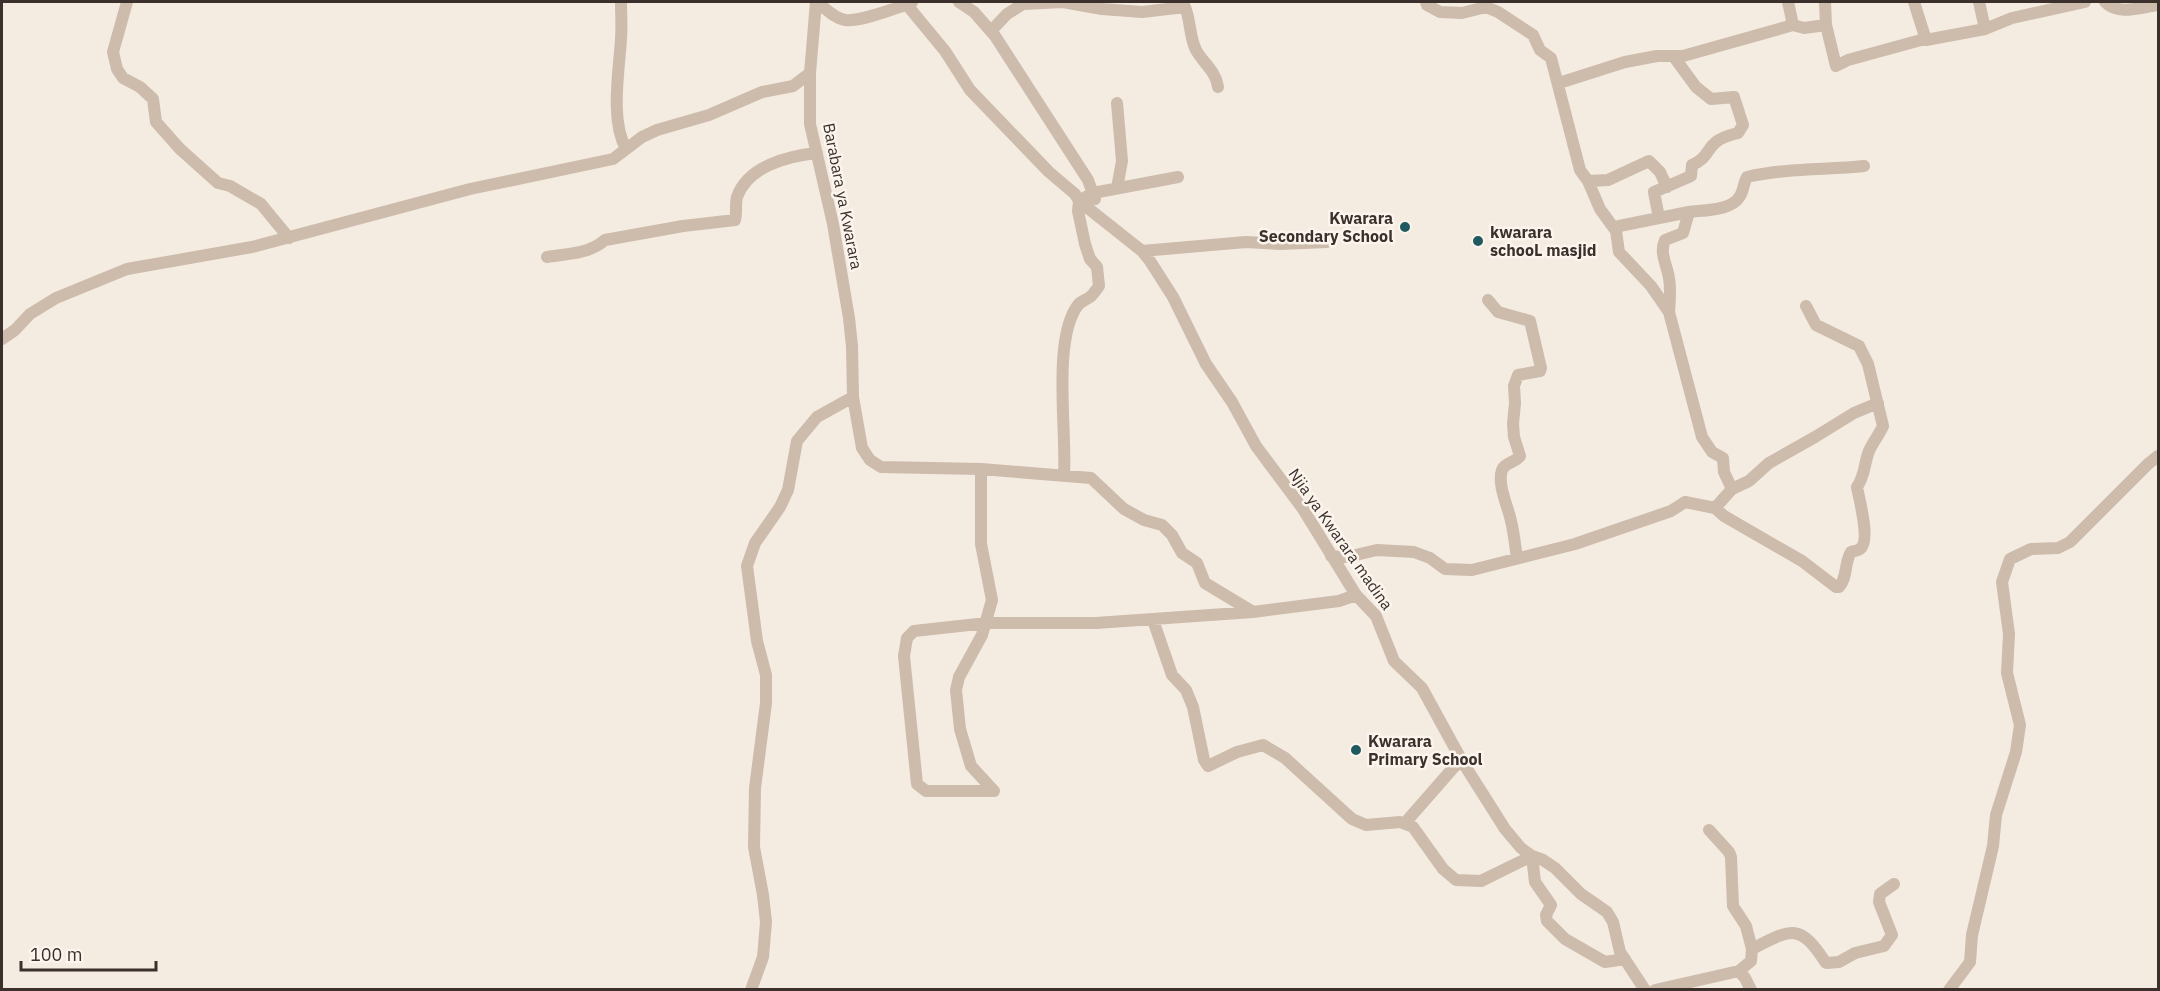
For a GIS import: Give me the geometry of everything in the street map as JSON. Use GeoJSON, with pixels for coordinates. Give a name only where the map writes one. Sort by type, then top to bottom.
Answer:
{"type":"FeatureCollection","features":[{"type":"Feature","properties":{"kind":"street"},"geometry":{"type":"LineString","coordinates":[[127,2],[113,52],[117,69],[123,78],[140,87],[153,99],[156,122],[180,148],[218,183],[230,186],[261,204],[289,238]]}},
{"type":"Feature","properties":{"kind":"street"},"geometry":{"type":"LineString","coordinates":[[621,2],[622,36],[616,117],[619,133],[626,149]]}},
{"type":"Feature","properties":{"kind":"street"},"geometry":{"type":"LineString","coordinates":[[816,2],[833,15],[846,20],[909,3],[945,51],[970,90],[1049,172],[1075,194],[1079,201],[1142,251],[1246,242],[1280,244],[1327,242]]}},
{"type":"Feature","properties":{"kind":"street","name":"Barabara ya Kwarara"},"geometry":{"type":"LineString","coordinates":[[816,2],[810,72],[810,124],[832,224],[849,318],[852,346],[852,397],[862,448],[870,460],[881,467],[981,469],[1091,478],[1124,509],[1144,520],[1162,525],[1172,535],[1182,553],[1197,563],[1205,583],[1253,612]]}},
{"type":"Feature","properties":{"kind":"street"},"geometry":{"type":"LineString","coordinates":[[959,2],[974,12],[991,31],[1088,180],[1099,216]]}},
{"type":"Feature","properties":{"kind":"street"},"geometry":{"type":"LineString","coordinates":[[991,31],[1007,14],[1023,4],[1063,2],[1102,9],[1142,12],[1185,7],[1195,48],[1214,75],[1218,87]]}},
{"type":"Feature","properties":{"kind":"street"},"geometry":{"type":"LineString","coordinates":[[1426,2],[1427,5],[1440,12],[1462,14],[1486,7],[1500,7],[1533,35],[1540,50],[1551,58],[1580,170],[1588,181],[1600,209],[1616,232],[1619,252],[1651,286],[1669,312],[1702,437],[1712,452],[1723,458],[1724,471],[1732,489]]}},
{"type":"Feature","properties":{"kind":"street"},"geometry":{"type":"LineString","coordinates":[[1788,2],[1793,25]]}},
{"type":"Feature","properties":{"kind":"street"},"geometry":{"type":"LineString","coordinates":[[1825,2],[1826,25],[1836,66],[1848,60],[1921,39],[1985,29],[2012,18],[2085,2]]}},
{"type":"Feature","properties":{"kind":"street"},"geometry":{"type":"LineString","coordinates":[[1914,2],[1926,40]]}},
{"type":"Feature","properties":{"kind":"street"},"geometry":{"type":"LineString","coordinates":[[1979,2],[1985,29]]}},
{"type":"Feature","properties":{"kind":"street"},"geometry":{"type":"LineString","coordinates":[[2105,2],[2111,8],[2121,10],[2158,5]]}},
{"type":"Feature","properties":{"kind":"street"},"geometry":{"type":"LineString","coordinates":[[1559,83],[1633,60],[1657,56],[1674,57],[1793,25],[1804,28],[1826,25]]}},
{"type":"Feature","properties":{"kind":"street"},"geometry":{"type":"LineString","coordinates":[[1659,218],[1654,192],[1691,176],[1692,165],[1702,161],[1713,143],[1738,133],[1743,125],[1734,97],[1711,99],[1696,87],[1674,57]]}},
{"type":"Feature","properties":{"kind":"street"},"geometry":{"type":"LineString","coordinates":[[2,339],[15,330],[30,314],[56,298],[127,269],[222,253],[289,238],[470,189],[613,159],[657,130],[709,115],[762,92],[793,86],[810,72]]}},
{"type":"Feature","properties":{"kind":"street"},"geometry":{"type":"LineString","coordinates":[[1117,103],[1122,161],[1117,188]]}},
{"type":"Feature","properties":{"kind":"street"},"geometry":{"type":"LineString","coordinates":[[547,257],[580,252],[597,247],[605,240],[683,226],[735,220],[738,194],[748,177],[775,163],[817,153]]}},
{"type":"Feature","properties":{"kind":"street"},"geometry":{"type":"LineString","coordinates":[[1588,181],[1608,180],[1649,161],[1660,172],[1667,186]]}},
{"type":"Feature","properties":{"kind":"street"},"geometry":{"type":"LineString","coordinates":[[1616,232],[1619,226],[1736,202],[1742,193],[1747,177],[1816,168],[1864,166]]}},
{"type":"Feature","properties":{"kind":"street"},"geometry":{"type":"LineString","coordinates":[[1079,201],[1093,193],[1178,177]]}},
{"type":"Feature","properties":{"kind":"street"},"geometry":{"type":"LineString","coordinates":[[1064,475],[1063,374],[1066,339],[1070,322],[1079,304],[1092,296],[1099,286],[1097,267],[1090,259],[1085,244],[1078,211],[1079,201]]}},
{"type":"Feature","properties":{"kind":"street"},"geometry":{"type":"LineString","coordinates":[[1669,312],[1671,296],[1669,275],[1662,247],[1665,240],[1683,233],[1689,212]]}},
{"type":"Feature","properties":{"kind":"street","name":"Njia ya Kwarara madina"},"geometry":{"type":"LineString","coordinates":[[1142,251],[1173,297],[1206,364],[1232,402],[1256,446],[1303,509],[1356,595],[1376,616],[1394,661],[1422,688],[1462,761],[1505,829],[1521,848],[1555,868],[1581,894],[1606,912],[1613,922],[1620,952],[1645,990]]}},
{"type":"Feature","properties":{"kind":"street"},"geometry":{"type":"LineString","coordinates":[[1488,300],[1498,312],[1530,321],[1541,368],[1539,371],[1518,375],[1514,386],[1513,424],[1520,456],[1517,460],[1505,465],[1501,472],[1517,558]]}},
{"type":"Feature","properties":{"kind":"street"},"geometry":{"type":"LineString","coordinates":[[1331,556],[1347,557],[1377,550],[1414,552],[1430,558],[1445,569],[1473,570],[1575,544],[1671,511],[1685,502],[1715,508],[1724,516],[1802,561],[1839,587],[1844,582],[1846,560],[1851,552],[1860,549],[1865,538],[1865,526],[1857,487],[1864,475],[1868,453],[1883,426],[1868,364],[1859,346],[1816,325],[1806,306]]}},
{"type":"Feature","properties":{"kind":"street"},"geometry":{"type":"LineString","coordinates":[[751,990],[763,957],[766,922],[754,847],[755,788],[766,703],[766,675],[757,640],[747,566],[755,543],[780,507],[788,490],[797,441],[817,417],[852,397]]}},
{"type":"Feature","properties":{"kind":"street"},"geometry":{"type":"LineString","coordinates":[[1715,508],[1732,489],[1749,481],[1768,463],[1854,412],[1878,403]]}},
{"type":"Feature","properties":{"kind":"street"},"geometry":{"type":"LineString","coordinates":[[1948,990],[1970,962],[1972,935],[1993,846],[1996,815],[2016,752],[2020,725],[2007,673],[2008,634],[2002,582],[2010,559],[2031,549],[2058,548],[2070,542],[2158,456]]}},
{"type":"Feature","properties":{"kind":"street"},"geometry":{"type":"LineString","coordinates":[[981,469],[981,544],[992,600],[987,623],[959,677],[956,690],[960,729],[971,766],[994,791],[926,791],[917,784],[904,657],[907,638],[914,631],[987,623],[1096,623],[1253,612],[1339,601],[1356,595]]}},
{"type":"Feature","properties":{"kind":"street"},"geometry":{"type":"LineString","coordinates":[[1153,620],[1172,675],[1186,690],[1193,706],[1204,760],[1208,766],[1237,752],[1263,745],[1286,758],[1352,819],[1366,825],[1405,823],[1413,827],[1443,869],[1456,880],[1480,881],[1532,856],[1536,882],[1551,905],[1546,915],[1547,921],[1565,939],[1605,962],[1625,959]]}},
{"type":"Feature","properties":{"kind":"street"},"geometry":{"type":"LineString","coordinates":[[1405,823],[1454,767],[1462,761]]}},
{"type":"Feature","properties":{"kind":"street"},"geometry":{"type":"LineString","coordinates":[[1655,990],[1739,971],[1751,961],[1752,949],[1746,926],[1733,906],[1731,857],[1709,830]]}},
{"type":"Feature","properties":{"kind":"street"},"geometry":{"type":"LineString","coordinates":[[1752,949],[1778,937],[1797,933],[1806,937],[1826,963],[1839,962],[1856,952],[1884,946],[1892,935],[1879,902],[1880,894],[1894,884]]}},
{"type":"Feature","properties":{"kind":"street"},"geometry":{"type":"LineString","coordinates":[[1739,971],[1751,990]]}},
{"type":"Feature","properties":{"kind":"place","name":"Kwarara Secondary School"},"geometry":{"type":"Point","coordinates":[1405,227]}},
{"type":"Feature","properties":{"kind":"place","name":"kwarara schooL masjid"},"geometry":{"type":"Point","coordinates":[1478,241]}},
{"type":"Feature","properties":{"kind":"place","name":"Kwarara Primary School"},"geometry":{"type":"Point","coordinates":[1356,750]}}]}
